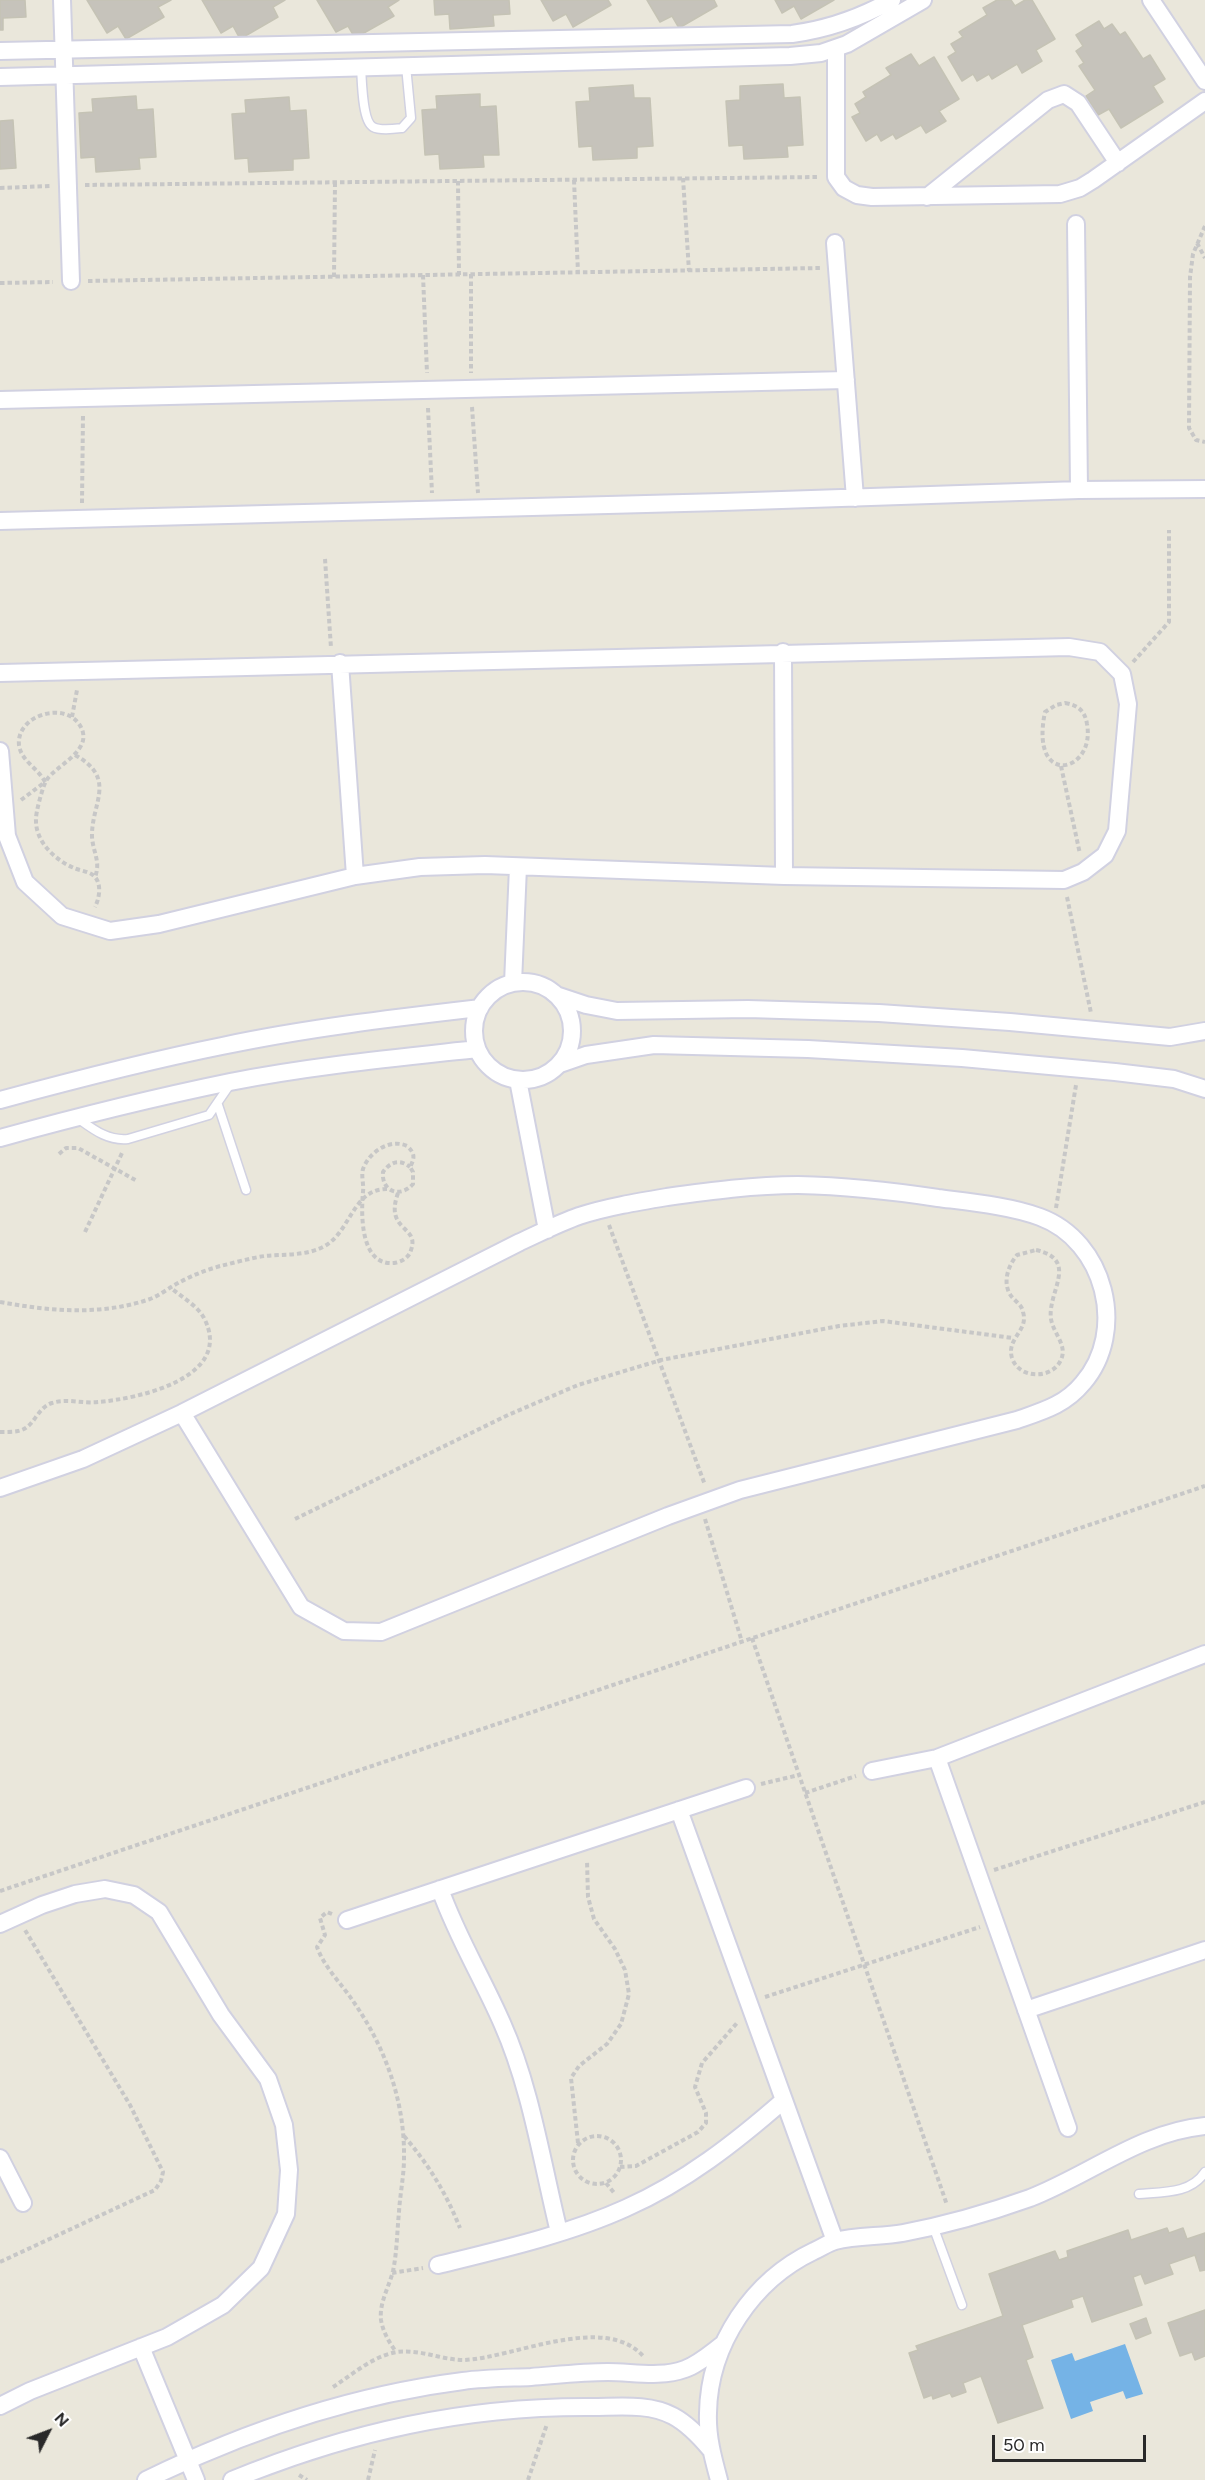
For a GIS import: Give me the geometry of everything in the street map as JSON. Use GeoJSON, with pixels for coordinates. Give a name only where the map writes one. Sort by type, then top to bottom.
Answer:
{"type":"FeatureCollection","features":[{"type":"Feature","properties":{"kind":"street"},"geometry":{"type":"LineString","coordinates":[[62,0],[71,281]]}},
{"type":"Feature","properties":{"kind":"street"},"geometry":{"type":"LineString","coordinates":[[0,51],[792,34],[844,23],[892,0]]}},
{"type":"Feature","properties":{"kind":"street"},"geometry":{"type":"LineString","coordinates":[[0,77],[790,56],[821,53],[836,48],[870,33],[923,0]]}},
{"type":"Feature","properties":{"kind":"street"},"geometry":{"type":"LineString","coordinates":[[1151,0],[1205,81]]}},
{"type":"Feature","properties":{"kind":"street"},"geometry":{"type":"LineString","coordinates":[[332,44],[332,68]]}},
{"type":"Feature","properties":{"kind":"street"},"geometry":{"type":"LineString","coordinates":[[836,48],[836,177],[844,188],[857,195],[927,197],[1060,195],[1080,188],[1205,101]]}},
{"type":"Feature","properties":{"kind":"street"},"geometry":{"type":"LineString","coordinates":[[927,197],[1048,100],[1064,94],[1077,103],[1118,163]]}},
{"type":"Feature","properties":{"kind":"street"},"geometry":{"type":"LineString","coordinates":[[1076,224],[1080,490]]}},
{"type":"Feature","properties":{"kind":"street"},"geometry":{"type":"LineString","coordinates":[[835,243],[855,498]]}},
{"type":"Feature","properties":{"kind":"street"},"geometry":{"type":"LineString","coordinates":[[0,400],[846,381]]}},
{"type":"Feature","properties":{"kind":"street"},"geometry":{"type":"LineString","coordinates":[[0,521],[1080,490],[1205,489]]}},
{"type":"Feature","properties":{"kind":"street"},"geometry":{"type":"LineString","coordinates":[[0,673],[783,652],[1069,647],[1100,652],[1122,674],[1128,704],[1117,831],[1105,855],[1083,872],[1064,880],[784,876],[486,865],[420,867],[355,876],[159,924],[110,931],[62,916],[26,882],[7,836],[0,751]]}},
{"type":"Feature","properties":{"kind":"street"},"geometry":{"type":"LineString","coordinates":[[783,652],[784,876]]}},
{"type":"Feature","properties":{"kind":"street"},"geometry":{"type":"LineString","coordinates":[[336,663],[355,876]]}},
{"type":"Feature","properties":{"kind":"street"},"geometry":{"type":"LineString","coordinates":[[513,983],[518,867]]}},
{"type":"Feature","properties":{"kind":"street"},"geometry":{"type":"LineString","coordinates":[[556,995],[568,1014],[572,1036],[568,1051],[560,1064],[548,1074],[534,1079],[518,1080],[505,1077],[493,1070],[477,1049],[474,1035],[475,1021],[488,996],[513,983],[536,984],[556,995],[586,1005],[617,1011],[748,1009],[879,1013],[1170,1037],[1205,1030]]}},
{"type":"Feature","properties":{"kind":"street"},"geometry":{"type":"LineString","coordinates":[[0,1100],[96,1074],[223,1046],[351,1023],[480,1008]]}},
{"type":"Feature","properties":{"kind":"street"},"geometry":{"type":"LineString","coordinates":[[560,1064],[585,1055],[654,1045],[808,1049],[1079,1068],[1174,1079],[1205,1089]]}},
{"type":"Feature","properties":{"kind":"street"},"geometry":{"type":"LineString","coordinates":[[0,1137],[76,1117],[231,1082],[369,1060],[477,1049]]}},
{"type":"Feature","properties":{"kind":"street"},"geometry":{"type":"LineString","coordinates":[[518,1080],[547,1230]]}},
{"type":"Feature","properties":{"kind":"street"},"geometry":{"type":"LineString","coordinates":[[0,1488],[83,1459],[182,1413],[547,1230],[578,1217],[632,1203],[716,1190],[798,1185],[887,1191],[978,1204],[1039,1216],[1054,1223],[1082,1247],[1101,1278],[1108,1315],[1101,1351],[1083,1383],[1056,1407],[1017,1420],[740,1490],[381,1632],[344,1631],[301,1607],[182,1413]]}},
{"type":"Feature","properties":{"kind":"street"},"geometry":{"type":"LineString","coordinates":[[872,1771],[937,1758],[1205,1654]]}},
{"type":"Feature","properties":{"kind":"street"},"geometry":{"type":"LineString","coordinates":[[937,1758],[1068,2128]]}},
{"type":"Feature","properties":{"kind":"street"},"geometry":{"type":"LineString","coordinates":[[347,1920],[746,1788]]}},
{"type":"Feature","properties":{"kind":"street"},"geometry":{"type":"LineString","coordinates":[[679,1810],[835,2241]]}},
{"type":"Feature","properties":{"kind":"street"},"geometry":{"type":"LineString","coordinates":[[0,1924],[75,1894],[105,1889],[134,1895],[159,1912],[221,2015],[268,2079],[284,2125],[289,2170],[286,2214],[261,2268],[223,2305],[167,2337],[30,2391],[0,2406]]}},
{"type":"Feature","properties":{"kind":"street"},"geometry":{"type":"LineString","coordinates":[[440,1889],[453,1926],[502,2024],[523,2082],[559,2232]]}},
{"type":"Feature","properties":{"kind":"street"},"geometry":{"type":"LineString","coordinates":[[1026,2010],[1205,1950]]}},
{"type":"Feature","properties":{"kind":"street"},"geometry":{"type":"LineString","coordinates":[[438,2265],[559,2232],[626,2208],[684,2177],[738,2140],[784,2100]]}},
{"type":"Feature","properties":{"kind":"street"},"geometry":{"type":"LineString","coordinates":[[719,2480],[710,2449],[708,2413],[712,2377],[733,2324],[760,2288],[794,2260],[835,2241],[901,2233],[953,2222],[1031,2197],[1092,2170],[1148,2139],[1182,2128],[1205,2126]]}},
{"type":"Feature","properties":{"kind":"street"},"geometry":{"type":"LineString","coordinates":[[0,2158],[23,2203]]}},
{"type":"Feature","properties":{"kind":"street"},"geometry":{"type":"LineString","coordinates":[[146,2480],[186,2460],[253,2433],[312,2414],[392,2393],[463,2381],[607,2372],[659,2374],[685,2370],[702,2361],[724,2343]]}},
{"type":"Feature","properties":{"kind":"street"},"geometry":{"type":"LineString","coordinates":[[141,2347],[196,2480]]}},
{"type":"Feature","properties":{"kind":"street"},"geometry":{"type":"LineString","coordinates":[[232,2480],[279,2461],[353,2437],[424,2421],[496,2410],[552,2407],[649,2408],[673,2416],[698,2434],[710,2449]]}},
{"type":"Feature","properties":{"kind":"lane"},"geometry":{"type":"LineString","coordinates":[[361,67],[368,124],[375,129],[402,128],[411,118],[406,66]]}},
{"type":"Feature","properties":{"kind":"lane"},"geometry":{"type":"LineString","coordinates":[[76,1117],[101,1135],[116,1140],[128,1139],[209,1115],[218,1105],[231,1082]]}},
{"type":"Feature","properties":{"kind":"lane"},"geometry":{"type":"LineString","coordinates":[[218,1105],[246,1190]]}},
{"type":"Feature","properties":{"kind":"lane"},"geometry":{"type":"LineString","coordinates":[[1139,2194],[1183,2189],[1194,2184],[1205,2172]]}},
{"type":"Feature","properties":{"kind":"lane"},"geometry":{"type":"LineString","coordinates":[[933,2226],[962,2305]]}},
{"type":"Feature","properties":{"kind":"path"},"geometry":{"type":"LineString","coordinates":[[0,188],[69,185],[836,177]]}},
{"type":"Feature","properties":{"kind":"path"},"geometry":{"type":"LineString","coordinates":[[683,178],[689,271]]}},
{"type":"Feature","properties":{"kind":"path"},"geometry":{"type":"LineString","coordinates":[[574,180],[578,273]]}},
{"type":"Feature","properties":{"kind":"path"},"geometry":{"type":"LineString","coordinates":[[458,181],[459,275]]}},
{"type":"Feature","properties":{"kind":"path"},"geometry":{"type":"LineString","coordinates":[[334,277],[335,183]]}},
{"type":"Feature","properties":{"kind":"path"},"geometry":{"type":"LineString","coordinates":[[1205,226],[1197,243],[1190,278],[1188,428],[1196,440],[1205,442]]}},
{"type":"Feature","properties":{"kind":"path"},"geometry":{"type":"LineString","coordinates":[[1197,243],[1205,258]]}},
{"type":"Feature","properties":{"kind":"path"},"geometry":{"type":"LineString","coordinates":[[0,283],[837,268]]}},
{"type":"Feature","properties":{"kind":"path"},"geometry":{"type":"LineString","coordinates":[[82,519],[83,398]]}},
{"type":"Feature","properties":{"kind":"path"},"geometry":{"type":"LineString","coordinates":[[1122,674],[1169,622],[1169,530]]}},
{"type":"Feature","properties":{"kind":"path"},"geometry":{"type":"LineString","coordinates":[[325,559],[336,663]]}},
{"type":"Feature","properties":{"kind":"path"},"geometry":{"type":"LineString","coordinates":[[72,717],[76,698],[77,671]]}},
{"type":"Feature","properties":{"kind":"path"},"geometry":{"type":"LineString","coordinates":[[1065,703],[1080,708],[1086,717],[1088,737],[1078,759],[1070,765],[1061,766],[1052,763],[1047,756],[1042,730],[1045,712],[1056,705],[1065,703]]}},
{"type":"Feature","properties":{"kind":"path"},"geometry":{"type":"LineString","coordinates":[[4,810],[45,782],[75,755],[80,747],[82,734],[81,726],[72,717],[62,712],[44,714],[31,720],[21,733],[19,745],[23,754],[40,772],[45,782],[35,819],[39,838],[47,849],[67,865],[95,877]]}},
{"type":"Feature","properties":{"kind":"path"},"geometry":{"type":"LineString","coordinates":[[75,755],[94,771],[100,786],[100,803],[92,835],[98,861],[95,877],[99,886],[98,898],[85,923]]}},
{"type":"Feature","properties":{"kind":"path"},"geometry":{"type":"LineString","coordinates":[[1061,766],[1083,872]]}},
{"type":"Feature","properties":{"kind":"path"},"geometry":{"type":"LineString","coordinates":[[1064,880],[1095,1031]]}},
{"type":"Feature","properties":{"kind":"path"},"geometry":{"type":"LineString","coordinates":[[1054,1223],[1079,1068]]}},
{"type":"Feature","properties":{"kind":"path"},"geometry":{"type":"LineString","coordinates":[[85,1232],[128,1139]]}},
{"type":"Feature","properties":{"kind":"path"},"geometry":{"type":"LineString","coordinates":[[398,1193],[393,1214],[397,1222],[409,1232],[412,1244],[408,1255],[398,1263],[382,1261],[370,1252],[364,1227],[362,1200],[364,1168],[369,1158],[378,1150],[394,1144],[407,1146],[413,1154],[414,1160],[410,1167]]}},
{"type":"Feature","properties":{"kind":"path"},"geometry":{"type":"LineString","coordinates":[[59,1154],[66,1148],[78,1148],[137,1180]]}},
{"type":"Feature","properties":{"kind":"path"},"geometry":{"type":"LineString","coordinates":[[0,1302],[50,1310],[94,1310],[152,1299],[190,1276],[218,1267],[263,1256],[307,1252],[321,1248],[339,1235],[362,1200],[378,1189],[388,1189],[398,1193],[409,1189],[413,1184],[413,1172],[410,1167],[399,1161],[387,1166],[383,1178],[388,1189]]}},
{"type":"Feature","properties":{"kind":"path"},"geometry":{"type":"LineString","coordinates":[[604,1210],[661,1360],[705,1502],[742,1642]]}},
{"type":"Feature","properties":{"kind":"path"},"geometry":{"type":"LineString","coordinates":[[295,1519],[508,1415],[578,1385],[661,1360],[839,1326],[883,1321],[1013,1338],[1021,1331],[1025,1319],[1023,1308],[1011,1296],[1007,1288],[1007,1273],[1017,1256],[1026,1251],[1045,1252],[1056,1261],[1060,1269],[1060,1279],[1051,1309],[1051,1318],[1063,1349],[1062,1359],[1056,1368],[1044,1374],[1031,1374],[1023,1371],[1012,1359],[1013,1338]]}},
{"type":"Feature","properties":{"kind":"path"},"geometry":{"type":"LineString","coordinates":[[0,1432],[26,1429],[40,1410],[51,1403],[97,1402],[127,1398],[172,1385],[192,1374],[205,1358],[209,1333],[198,1311],[170,1287]]}},
{"type":"Feature","properties":{"kind":"path"},"geometry":{"type":"LineString","coordinates":[[0,1891],[1205,1486]]}},
{"type":"Feature","properties":{"kind":"path"},"geometry":{"type":"LineString","coordinates":[[752,1638],[953,2222]]}},
{"type":"Feature","properties":{"kind":"path"},"geometry":{"type":"LineString","coordinates":[[805,1793],[872,1771]]}},
{"type":"Feature","properties":{"kind":"path"},"geometry":{"type":"LineString","coordinates":[[746,1788],[799,1775]]}},
{"type":"Feature","properties":{"kind":"path"},"geometry":{"type":"LineString","coordinates":[[978,1875],[1205,1802]]}},
{"type":"Feature","properties":{"kind":"path"},"geometry":{"type":"LineString","coordinates":[[578,2143],[571,2078],[579,2066],[607,2044],[621,2024],[629,1994],[625,1970],[615,1949],[594,1919],[588,1897],[586,1841]]}},
{"type":"Feature","properties":{"kind":"path"},"geometry":{"type":"LineString","coordinates":[[347,1920],[327,1912],[320,1918],[325,1935],[317,1947],[322,1960],[361,2013],[383,2055],[401,2110],[404,2161],[398,2242],[392,2273],[383,2299],[381,2318],[388,2341],[396,2352]]}},
{"type":"Feature","properties":{"kind":"path"},"geometry":{"type":"LineString","coordinates":[[0,2262],[155,2190],[161,2181],[163,2172],[130,2105],[17,1916]]}},
{"type":"Feature","properties":{"kind":"path"},"geometry":{"type":"LineString","coordinates":[[620,2167],[636,2166],[698,2132],[706,2123],[706,2112],[695,2087],[702,2063],[743,2016],[749,2003],[995,1923]]}},
{"type":"Feature","properties":{"kind":"path"},"geometry":{"type":"LineString","coordinates":[[404,2135],[432,2171],[446,2194],[460,2228]]}},
{"type":"Feature","properties":{"kind":"path"},"geometry":{"type":"LineString","coordinates":[[598,2135],[617,2146],[621,2156],[620,2167],[615,2176],[606,2183],[595,2184],[585,2181],[576,2174],[572,2164],[573,2153],[578,2143],[587,2137],[598,2135]]}},
{"type":"Feature","properties":{"kind":"path"},"geometry":{"type":"LineString","coordinates":[[392,2273],[438,2265]]}},
{"type":"Feature","properties":{"kind":"path"},"geometry":{"type":"LineString","coordinates":[[528,2480],[552,2407]]}},
{"type":"Feature","properties":{"kind":"water"},"geometry":{"type":"Polygon","coordinates":[[[1125,2344],[1143,2394],[1126,2399],[1123,2391],[1090,2402],[1093,2411],[1071,2419],[1051,2360],[1072,2353],[1075,2361],[1125,2344]]]}},
{"type":"Feature","properties":{"kind":"building"},"geometry":{"type":"Polygon","coordinates":[[[0,0],[25,0],[26,17],[3,18],[3,30],[0,30],[0,0]]]}},
{"type":"Feature","properties":{"kind":"building"},"geometry":{"type":"Polygon","coordinates":[[[87,0],[171,0],[158,7],[164,17],[126,39],[118,26],[107,33],[87,0]]]}},
{"type":"Feature","properties":{"kind":"building"},"geometry":{"type":"Polygon","coordinates":[[[202,0],[285,0],[273,7],[278,17],[240,39],[233,26],[221,33],[202,0]]]}},
{"type":"Feature","properties":{"kind":"building"},"geometry":{"type":"Polygon","coordinates":[[[317,0],[399,0],[388,7],[394,16],[355,38],[348,26],[336,32],[317,0]]]}},
{"type":"Feature","properties":{"kind":"building"},"geometry":{"type":"Polygon","coordinates":[[[434,0],[509,0],[510,14],[493,15],[494,26],[450,29],[449,14],[435,15],[434,0]]]}},
{"type":"Feature","properties":{"kind":"building"},"geometry":{"type":"Polygon","coordinates":[[[541,0],[608,0],[611,5],[573,27],[566,14],[553,21],[541,0]]]}},
{"type":"Feature","properties":{"kind":"building"},"geometry":{"type":"Polygon","coordinates":[[[647,0],[714,0],[717,6],[679,28],[672,16],[660,22],[647,0]]]}},
{"type":"Feature","properties":{"kind":"building"},"geometry":{"type":"Polygon","coordinates":[[[775,0],[834,0],[801,19],[794,6],[782,13],[775,0]]]}},
{"type":"Feature","properties":{"kind":"building"},"geometry":{"type":"Polygon","coordinates":[[[997,0],[1011,0],[1015,6],[1025,0],[1032,0],[1055,39],[1036,50],[1042,61],[1022,73],[1017,64],[992,79],[989,74],[977,81],[973,74],[962,81],[948,57],[956,52],[951,44],[963,37],[959,32],[987,15],[983,8],[997,0]]]}},
{"type":"Feature","properties":{"kind":"building"},"geometry":{"type":"Polygon","coordinates":[[[1099,21],[1104,29],[1112,24],[1120,35],[1125,32],[1143,59],[1150,55],[1165,79],[1153,86],[1163,102],[1121,128],[1109,109],[1098,115],[1086,96],[1095,90],[1079,66],[1084,63],[1076,51],[1083,46],[1076,35],[1099,21]]]}},
{"type":"Feature","properties":{"kind":"building"},"geometry":{"type":"Polygon","coordinates":[[[911,54],[919,66],[934,57],[959,99],[939,111],[946,121],[926,133],[921,125],[896,139],[893,134],[881,141],[877,134],[866,141],[852,117],[860,113],[855,104],[866,97],[863,92],[891,75],[886,68],[911,54]]]}},
{"type":"Feature","properties":{"kind":"building"},"geometry":{"type":"Polygon","coordinates":[[[783,84],[784,98],[800,97],[803,145],[787,146],[788,157],[744,159],[743,145],[729,146],[726,101],[740,100],[740,86],[783,84]]]}},
{"type":"Feature","properties":{"kind":"building"},"geometry":{"type":"Polygon","coordinates":[[[633,85],[634,98],[650,98],[653,146],[637,147],[637,158],[593,160],[592,146],[579,147],[576,102],[590,101],[589,88],[633,85]]]}},
{"type":"Feature","properties":{"kind":"building"},"geometry":{"type":"Polygon","coordinates":[[[480,94],[480,107],[496,106],[499,155],[483,155],[484,167],[440,169],[439,154],[425,155],[422,110],[437,109],[436,96],[480,94]]]}},
{"type":"Feature","properties":{"kind":"building"},"geometry":{"type":"Polygon","coordinates":[[[136,96],[137,110],[153,109],[156,157],[139,158],[140,169],[96,172],[95,157],[81,158],[79,113],[93,112],[92,99],[136,96]]]}},
{"type":"Feature","properties":{"kind":"building"},"geometry":{"type":"Polygon","coordinates":[[[289,97],[290,111],[306,110],[309,158],[293,159],[293,170],[249,172],[248,158],[235,159],[232,114],[246,113],[245,100],[289,97]]]}},
{"type":"Feature","properties":{"kind":"building"},"geometry":{"type":"Polygon","coordinates":[[[13,120],[16,168],[0,169],[0,121],[13,120]]]}},
{"type":"Feature","properties":{"kind":"building"},"geometry":{"type":"Polygon","coordinates":[[[1167,2228],[1169,2233],[1183,2228],[1187,2239],[1205,2233],[1205,2270],[1200,2271],[1195,2255],[1169,2264],[1173,2274],[1145,2284],[1141,2274],[1133,2277],[1142,2305],[1092,2322],[1083,2296],[1071,2300],[1073,2307],[1022,2325],[1033,2357],[1026,2360],[1043,2408],[998,2423],[981,2376],[963,2383],[966,2392],[952,2397],[950,2393],[933,2399],[932,2395],[924,2398],[909,2353],[918,2350],[916,2346],[1003,2316],[989,2274],[1055,2251],[1059,2260],[1068,2257],[1067,2251],[1128,2230],[1131,2240],[1167,2228]]]}},
{"type":"Feature","properties":{"kind":"building"},"geometry":{"type":"Polygon","coordinates":[[[1205,2310],[1205,2356],[1195,2360],[1192,2352],[1180,2356],[1168,2323],[1205,2310]]]}},
{"type":"Feature","properties":{"kind":"building"},"geometry":{"type":"Polygon","coordinates":[[[1146,2318],[1151,2333],[1136,2339],[1130,2324],[1146,2318]]]}}]}
